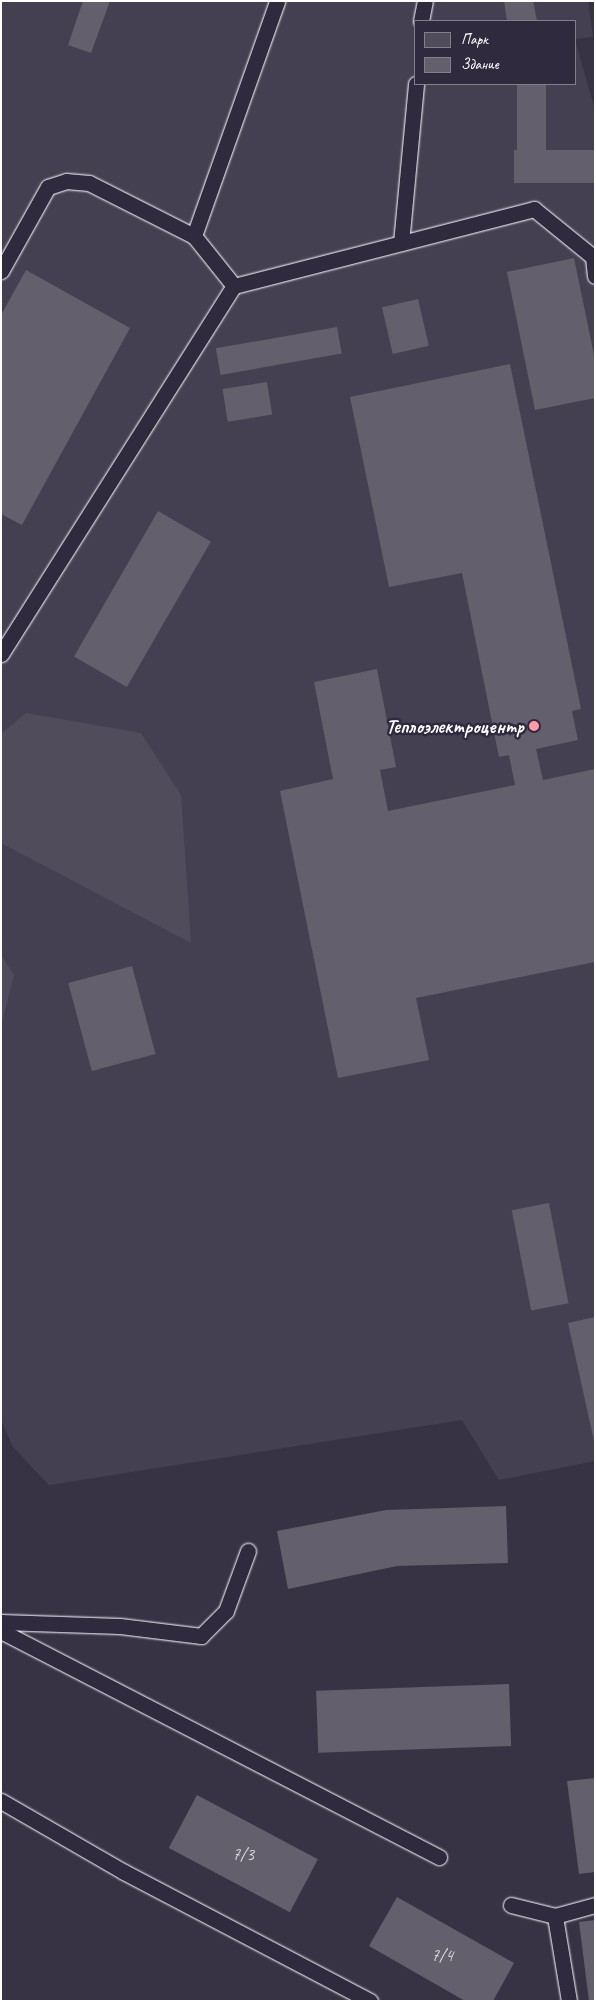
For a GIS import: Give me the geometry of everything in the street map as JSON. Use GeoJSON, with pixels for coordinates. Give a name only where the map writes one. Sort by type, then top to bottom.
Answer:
{"type":"FeatureCollection","features":[{"type":"Feature","properties":{"kind":"lane"},"geometry":{"type":"LineString","coordinates":[[194,236],[277,1]]}},
{"type":"Feature","properties":{"kind":"lane"},"geometry":{"type":"LineString","coordinates":[[421,20],[425,1]]}},
{"type":"Feature","properties":{"kind":"lane"},"geometry":{"type":"LineString","coordinates":[[401,243],[416,85]]}},
{"type":"Feature","properties":{"kind":"lane"},"geometry":{"type":"LineString","coordinates":[[1,271],[48,186],[66,181],[89,183],[194,236],[234,286]]}},
{"type":"Feature","properties":{"kind":"lane"},"geometry":{"type":"LineString","coordinates":[[1,654],[234,286],[534,210],[592,257],[595,276]]}},
{"type":"Feature","properties":{"kind":"lane"},"geometry":{"type":"LineString","coordinates":[[1,1622],[120,1626],[202,1636],[226,1611],[248,1551]]}},
{"type":"Feature","properties":{"kind":"lane"},"geometry":{"type":"LineString","coordinates":[[1,1631],[440,1857]]}},
{"type":"Feature","properties":{"kind":"lane"},"geometry":{"type":"LineString","coordinates":[[1,1801],[124,1872],[370,2001]]}},
{"type":"Feature","properties":{"kind":"lane"},"geometry":{"type":"LineString","coordinates":[[511,1905],[555,1916],[595,1906]]}},
{"type":"Feature","properties":{"kind":"lane"},"geometry":{"type":"LineString","coordinates":[[555,1916],[569,2001]]}},
{"type":"Feature","properties":{"kind":"shaded area"},"geometry":{"type":"Polygon","coordinates":[[[1,1],[588,1],[593,37],[576,39],[576,20],[414,20],[414,85],[576,85],[576,44],[595,110],[595,1461],[499,1480],[462,1420],[49,1485],[13,1447],[1,1420],[1,1]]]}},
{"type":"Feature","properties":{"kind":"green space"},"geometry":{"type":"Polygon","coordinates":[[[26,713],[141,733],[181,795],[191,943],[1,843],[1,734],[26,713]]]}},
{"type":"Feature","properties":{"kind":"green space"},"geometry":{"type":"Polygon","coordinates":[[[1,955],[14,975],[1,1027],[1,955]]]}},
{"type":"Feature","properties":{"kind":"building"},"geometry":{"type":"Polygon","coordinates":[[[83,1],[110,1],[91,53],[68,45],[83,1]]]}},
{"type":"Feature","properties":{"kind":"building"},"geometry":{"type":"Polygon","coordinates":[[[504,1],[533,1],[537,20],[507,20],[504,1]]]}},
{"type":"Feature","properties":{"kind":"building"},"geometry":{"type":"Polygon","coordinates":[[[517,85],[546,85],[546,156],[517,156],[517,85]]]}},
{"type":"Feature","properties":{"kind":"building"},"geometry":{"type":"Polygon","coordinates":[[[514,150],[595,150],[595,183],[514,183],[514,150]]]}},
{"type":"Feature","properties":{"kind":"building"},"geometry":{"type":"Polygon","coordinates":[[[574,258],[595,360],[595,398],[535,410],[507,272],[574,258]]]}},
{"type":"Feature","properties":{"kind":"building"},"geometry":{"type":"Polygon","coordinates":[[[26,270],[130,328],[22,525],[1,514],[1,315],[26,270]]]}},
{"type":"Feature","properties":{"kind":"building"},"geometry":{"type":"Polygon","coordinates":[[[418,299],[429,346],[393,354],[382,307],[418,299]]]}},
{"type":"Feature","properties":{"kind":"building"},"geometry":{"type":"Polygon","coordinates":[[[337,327],[342,354],[221,375],[216,348],[337,327]]]}},
{"type":"Feature","properties":{"kind":"building","name":"Теплоэлектроцентр"},"geometry":{"type":"Polygon","coordinates":[[[510,364],[581,709],[572,711],[578,740],[536,749],[543,780],[595,769],[595,962],[416,998],[429,1060],[338,1078],[280,791],[333,779],[314,682],[377,669],[396,767],[380,770],[388,811],[515,785],[509,755],[499,757],[462,573],[389,587],[350,397],[510,364]]]}},
{"type":"Feature","properties":{"kind":"building"},"geometry":{"type":"Polygon","coordinates":[[[267,382],[272,415],[228,422],[223,389],[267,382]]]}},
{"type":"Feature","properties":{"kind":"building"},"geometry":{"type":"Polygon","coordinates":[[[158,511],[211,542],[127,687],[74,656],[158,511]]]}},
{"type":"Feature","properties":{"kind":"building"},"geometry":{"type":"Polygon","coordinates":[[[132,966],[156,1054],[92,1071],[68,983],[132,966]]]}},
{"type":"Feature","properties":{"kind":"building"},"geometry":{"type":"Polygon","coordinates":[[[549,1203],[568,1303],[531,1310],[512,1210],[549,1203]]]}},
{"type":"Feature","properties":{"kind":"building"},"geometry":{"type":"Polygon","coordinates":[[[595,1317],[595,1441],[594,1441],[568,1323],[595,1317]]]}},
{"type":"Feature","properties":{"kind":"building"},"geometry":{"type":"Polygon","coordinates":[[[506,1506],[508,1563],[397,1566],[288,1589],[277,1531],[386,1510],[506,1506]]]}},
{"type":"Feature","properties":{"kind":"building"},"geometry":{"type":"Polygon","coordinates":[[[509,1684],[511,1746],[318,1753],[316,1691],[509,1684]]]}},
{"type":"Feature","properties":{"kind":"building"},"geometry":{"type":"Polygon","coordinates":[[[595,1778],[595,1872],[579,1874],[567,1781],[595,1778]]]}},
{"type":"Feature","properties":{"kind":"building"},"geometry":{"type":"Polygon","coordinates":[[[197,1795],[318,1859],[290,1912],[169,1848],[197,1795]]]}},
{"type":"Feature","properties":{"kind":"building"},"geometry":{"type":"Polygon","coordinates":[[[397,1897],[514,1963],[493,2001],[465,2001],[369,1946],[397,1897]]]}},
{"type":"Feature","properties":{"kind":"building"},"geometry":{"type":"Polygon","coordinates":[[[595,1920],[595,2001],[589,2001],[579,1922],[595,1920]]]}},
{"type":"Feature","properties":{"kind":"place","name":"Теплоэлектроцентр"},"geometry":{"type":"Point","coordinates":[534,726]}}]}
